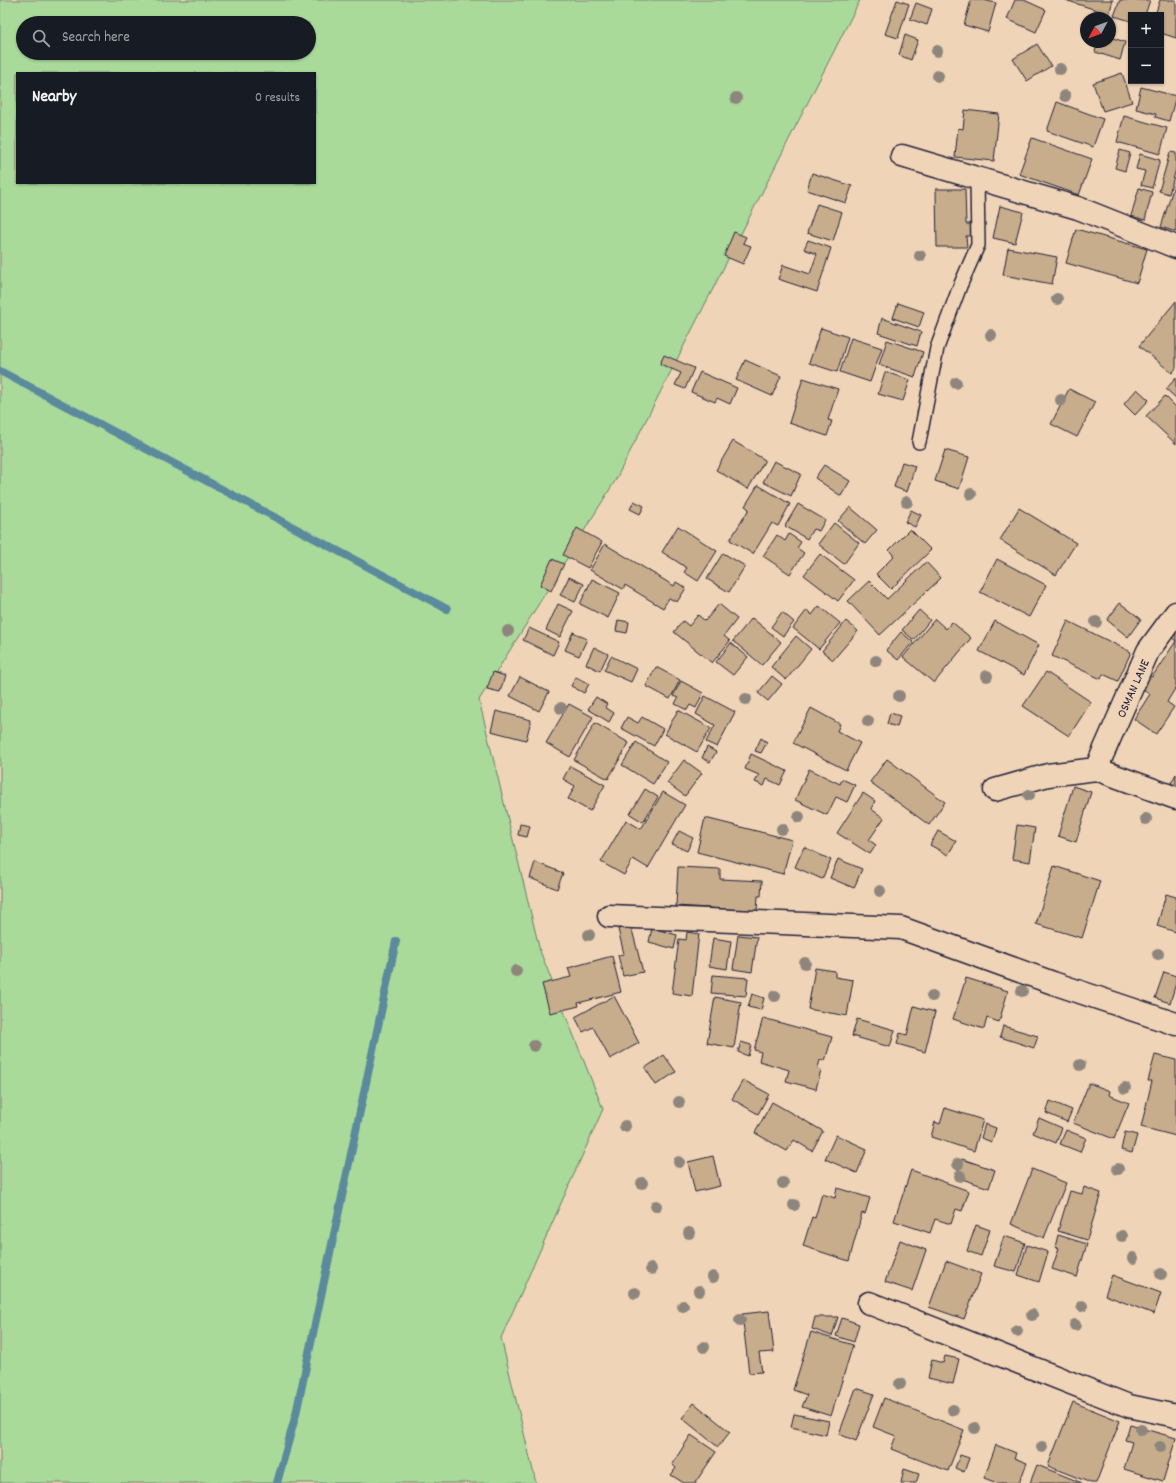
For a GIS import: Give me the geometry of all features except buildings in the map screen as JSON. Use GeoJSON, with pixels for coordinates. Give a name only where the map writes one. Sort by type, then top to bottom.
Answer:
{"type":"FeatureCollection","features":[{"type":"Feature","properties":{"kind":"street"},"geometry":{"type":"LineString","coordinates":[[902,156],[1078,208],[1176,248]]}},
{"type":"Feature","properties":{"kind":"street","name":"OSMAN LANE"},"geometry":{"type":"LineString","coordinates":[[1096,769],[1148,651],[1176,613]]}},
{"type":"Feature","properties":{"kind":"street"},"geometry":{"type":"LineString","coordinates":[[995,790],[1048,775],[1096,769],[1176,798]]}},
{"type":"Feature","properties":{"kind":"street"},"geometry":{"type":"LineString","coordinates":[[609,916],[901,928],[1054,983],[1176,1024]]}},
{"type":"Feature","properties":{"kind":"street"},"geometry":{"type":"LineString","coordinates":[[869,1303],[1129,1406],[1176,1416]]}},
{"type":"Feature","properties":{"kind":"lane"},"geometry":{"type":"LineString","coordinates":[[919,442],[937,348],[960,286],[978,245],[977,178]]}},
{"type":"Feature","properties":{"kind":"green space"},"geometry":{"type":"Polygon","coordinates":[[[0,0],[860,0],[615,481],[479,700],[540,951],[603,1109],[501,1338],[536,1483],[0,1483],[0,0]]]}},
{"type":"Feature","properties":{"kind":"waterway"},"geometry":{"type":"LineString","coordinates":[[0,371],[447,609]]}},
{"type":"Feature","properties":{"kind":"waterway"},"geometry":{"type":"LineString","coordinates":[[277,1483],[296,1414],[396,941]]}}]}
